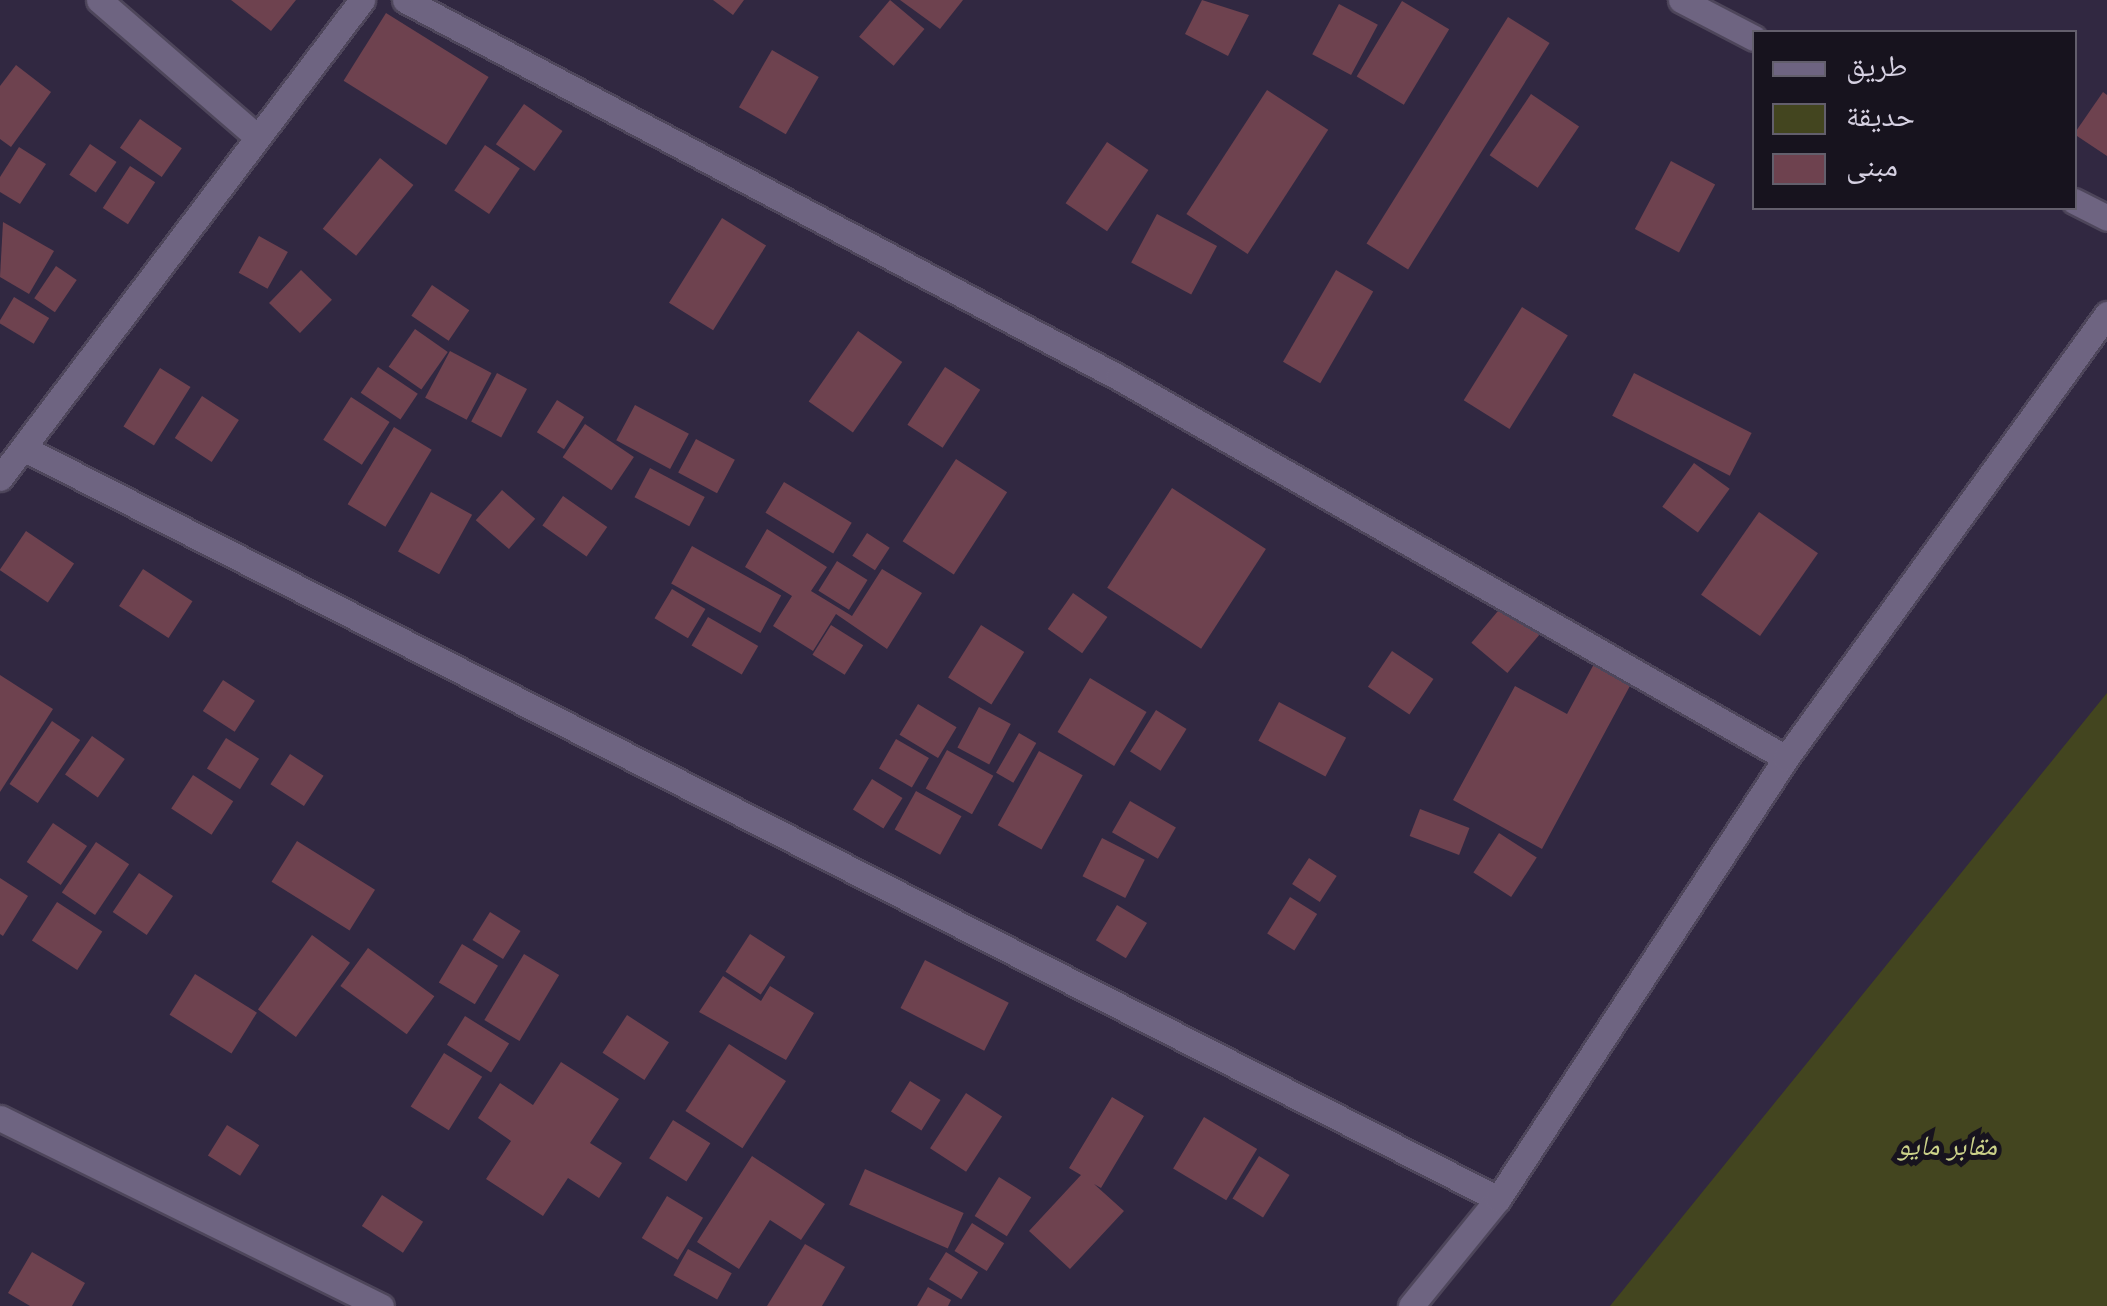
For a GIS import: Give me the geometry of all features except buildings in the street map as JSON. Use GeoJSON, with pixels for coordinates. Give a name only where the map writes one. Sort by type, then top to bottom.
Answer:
{"type":"FeatureCollection","features":[{"type":"Feature","properties":{"kind":"street"},"geometry":{"type":"LineString","coordinates":[[98,0],[256,136]]}},
{"type":"Feature","properties":{"kind":"street"},"geometry":{"type":"LineString","coordinates":[[0,478],[362,0]]}},
{"type":"Feature","properties":{"kind":"street"},"geometry":{"type":"LineString","coordinates":[[405,0],[1118,377],[1786,758]]}},
{"type":"Feature","properties":{"kind":"street"},"geometry":{"type":"LineString","coordinates":[[1680,0],[1752,37]]}},
{"type":"Feature","properties":{"kind":"street"},"geometry":{"type":"LineString","coordinates":[[2077,203],[2107,218]]}},
{"type":"Feature","properties":{"kind":"street"},"geometry":{"type":"LineString","coordinates":[[1411,1306],[1498,1199],[1786,758],[2107,314]]}},
{"type":"Feature","properties":{"kind":"street"},"geometry":{"type":"LineString","coordinates":[[23,448],[1498,1199]]}},
{"type":"Feature","properties":{"kind":"street"},"geometry":{"type":"LineString","coordinates":[[0,1118],[382,1306]]}},
{"type":"Feature","properties":{"kind":"green space","name":"مقابر مايو"},"geometry":{"type":"Polygon","coordinates":[[[2107,693],[2107,1306],[1610,1306],[2107,693]]]}}]}
